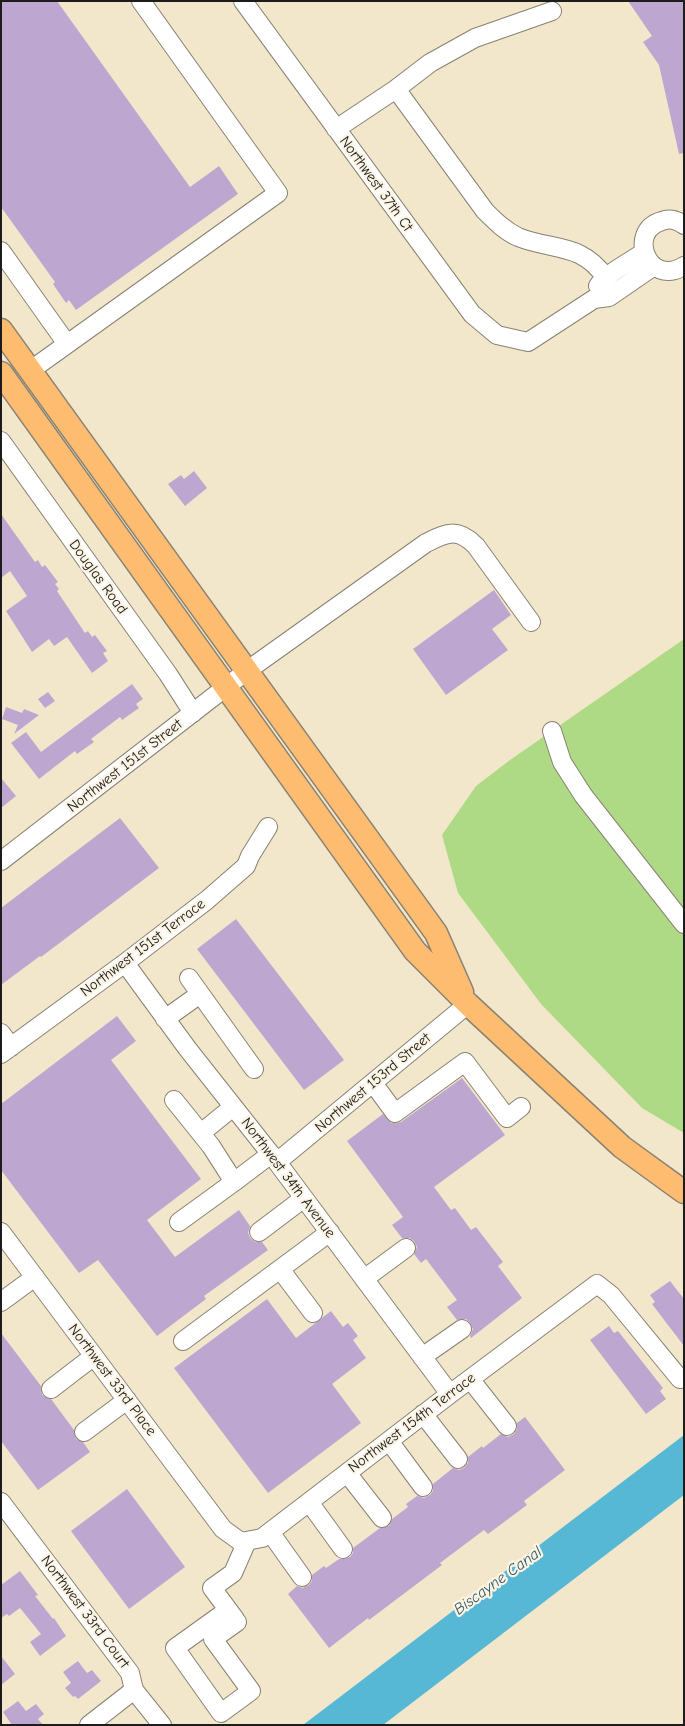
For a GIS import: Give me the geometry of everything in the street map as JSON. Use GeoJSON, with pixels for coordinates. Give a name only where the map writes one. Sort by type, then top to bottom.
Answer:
{"type":"FeatureCollection","features":[{"type":"Feature","properties":{"kind":"main road"},"geometry":{"type":"LineString","coordinates":[[1,330],[436,933],[468,1004]]}},
{"type":"Feature","properties":{"kind":"main road"},"geometry":{"type":"LineString","coordinates":[[1,373],[415,951],[468,1004],[622,1147],[684,1192]]}},
{"type":"Feature","properties":{"kind":"street"},"geometry":{"type":"LineString","coordinates":[[31,370],[278,193],[141,1]]}},
{"type":"Feature","properties":{"kind":"street","name":"Northwest 37th Ct"},"geometry":{"type":"LineString","coordinates":[[243,1],[472,314],[497,335],[528,342],[594,299]]}},
{"type":"Feature","properties":{"kind":"street"},"geometry":{"type":"LineString","coordinates":[[336,129],[396,89],[430,63],[475,38],[552,11]]}},
{"type":"Feature","properties":{"kind":"street"},"geometry":{"type":"LineString","coordinates":[[396,89],[485,211],[506,231],[519,237],[579,253],[597,266],[606,278]]}},
{"type":"Feature","properties":{"kind":"street"},"geometry":{"type":"LineString","coordinates":[[684,225],[674,220],[656,223],[649,228],[643,244],[649,259],[665,270],[671,271],[684,266]]}},
{"type":"Feature","properties":{"kind":"street"},"geometry":{"type":"LineString","coordinates":[[1,252],[67,344]]}},
{"type":"Feature","properties":{"kind":"street"},"geometry":{"type":"LineString","coordinates":[[649,259],[609,297],[594,299],[599,283],[649,259]]}},
{"type":"Feature","properties":{"kind":"street","name":"Douglas Road"},"geometry":{"type":"LineString","coordinates":[[1,441],[162,666],[193,713]]}},
{"type":"Feature","properties":{"kind":"street","name":"Northwest 151st Street"},"geometry":{"type":"LineString","coordinates":[[1,861],[248,670],[426,543],[445,534],[456,533],[470,540],[476,546],[531,622]]}},
{"type":"Feature","properties":{"kind":"street"},"geometry":{"type":"LineString","coordinates":[[552,731],[562,762],[583,795],[684,924]]}},
{"type":"Feature","properties":{"kind":"street","name":"Northwest 151st Terrace"},"geometry":{"type":"LineString","coordinates":[[5,1045],[125,963],[206,900],[246,866],[268,827]]}},
{"type":"Feature","properties":{"kind":"street","name":"Northwest 34th Avenue"},"geometry":{"type":"LineString","coordinates":[[125,963],[165,1019],[274,1158],[450,1394]]}},
{"type":"Feature","properties":{"kind":"street"},"geometry":{"type":"LineString","coordinates":[[190,977],[254,1069]]}},
{"type":"Feature","properties":{"kind":"street"},"geometry":{"type":"LineString","coordinates":[[165,1019],[200,994]]}},
{"type":"Feature","properties":{"kind":"street","name":"Northwest 153rd Street"},"geometry":{"type":"LineString","coordinates":[[179,1222],[234,1182],[274,1158],[373,1083],[468,1004]]}},
{"type":"Feature","properties":{"kind":"street"},"geometry":{"type":"LineString","coordinates":[[373,1083],[395,1112],[465,1062],[507,1118],[521,1108]]}},
{"type":"Feature","properties":{"kind":"street"},"geometry":{"type":"LineString","coordinates":[[174,1100],[212,1146],[234,1182]]}},
{"type":"Feature","properties":{"kind":"street"},"geometry":{"type":"LineString","coordinates":[[201,1133],[233,1106]]}},
{"type":"Feature","properties":{"kind":"street"},"geometry":{"type":"LineString","coordinates":[[259,1232],[304,1198]]}},
{"type":"Feature","properties":{"kind":"street"},"geometry":{"type":"LineString","coordinates":[[183,1341],[330,1232]]}},
{"type":"Feature","properties":{"kind":"street","name":"Northwest 33rd Place"},"geometry":{"type":"LineString","coordinates":[[3,1237],[223,1529],[240,1542],[247,1541]]}},
{"type":"Feature","properties":{"kind":"street"},"geometry":{"type":"LineString","coordinates":[[364,1279],[406,1248]]}},
{"type":"Feature","properties":{"kind":"street"},"geometry":{"type":"LineString","coordinates":[[280,1269],[313,1313]]}},
{"type":"Feature","properties":{"kind":"street"},"geometry":{"type":"LineString","coordinates":[[1,1302],[34,1277]]}},
{"type":"Feature","properties":{"kind":"street","name":"Northwest 154th Terrace"},"geometry":{"type":"LineString","coordinates":[[247,1541],[262,1538],[423,1414],[597,1284],[612,1295],[680,1379]]}},
{"type":"Feature","properties":{"kind":"street"},"geometry":{"type":"LineString","coordinates":[[422,1357],[462,1329]]}},
{"type":"Feature","properties":{"kind":"street"},"geometry":{"type":"LineString","coordinates":[[51,1389],[94,1356]]}},
{"type":"Feature","properties":{"kind":"street"},"geometry":{"type":"LineString","coordinates":[[470,1379],[507,1426]]}},
{"type":"Feature","properties":{"kind":"street"},"geometry":{"type":"LineString","coordinates":[[84,1432],[127,1400]]}},
{"type":"Feature","properties":{"kind":"street"},"geometry":{"type":"LineString","coordinates":[[423,1414],[458,1459]]}},
{"type":"Feature","properties":{"kind":"street"},"geometry":{"type":"LineString","coordinates":[[389,1441],[423,1487]]}},
{"type":"Feature","properties":{"kind":"street"},"geometry":{"type":"LineString","coordinates":[[347,1473],[382,1518]]}},
{"type":"Feature","properties":{"kind":"street","name":"Northwest 33rd Court"},"geometry":{"type":"LineString","coordinates":[[1,1502],[130,1673],[134,1690],[162,1725]]}},
{"type":"Feature","properties":{"kind":"street"},"geometry":{"type":"LineString","coordinates":[[310,1502],[343,1549]]}},
{"type":"Feature","properties":{"kind":"street"},"geometry":{"type":"LineString","coordinates":[[270,1532],[302,1577]]}},
{"type":"Feature","properties":{"kind":"street"},"geometry":{"type":"LineString","coordinates":[[236,1621],[212,1588],[233,1573],[247,1541]]}},
{"type":"Feature","properties":{"kind":"street"},"geometry":{"type":"LineString","coordinates":[[236,1621],[213,1639],[251,1691],[221,1713],[175,1648],[236,1621]]}},
{"type":"Feature","properties":{"kind":"street"},"geometry":{"type":"LineString","coordinates":[[89,1725],[134,1690]]}},
{"type":"Feature","properties":{"kind":"green space"},"geometry":{"type":"Polygon","coordinates":[[[684,639],[684,1133],[642,1108],[541,1004],[458,893],[442,835],[476,786],[510,760],[684,639]]]}},
{"type":"Feature","properties":{"kind":"water","name":"Biscayne Canal"},"geometry":{"type":"Polygon","coordinates":[[[684,1435],[684,1495],[383,1725],[303,1725],[684,1435]]]}},
{"type":"Feature","properties":{"kind":"building"},"geometry":{"type":"Polygon","coordinates":[[[1,1],[57,1],[190,187],[219,166],[238,194],[76,310],[69,300],[66,303],[53,284],[55,282],[1,207],[1,1]]]}},
{"type":"Feature","properties":{"kind":"building"},"geometry":{"type":"Polygon","coordinates":[[[628,1],[684,1],[684,153],[679,154],[659,65],[643,42],[652,36],[628,1]]]}},
{"type":"Feature","properties":{"kind":"building"},"geometry":{"type":"Polygon","coordinates":[[[194,471],[207,488],[185,506],[168,484],[181,475],[184,479],[194,471]]]}},
{"type":"Feature","properties":{"kind":"building"},"geometry":{"type":"Polygon","coordinates":[[[1,514],[35,562],[38,560],[42,567],[45,565],[58,582],[55,584],[59,589],[57,591],[85,633],[88,631],[92,637],[95,635],[107,651],[103,653],[108,661],[92,673],[67,637],[54,646],[49,639],[32,652],[6,611],[27,596],[10,571],[1,578],[1,514]]]}},
{"type":"Feature","properties":{"kind":"building"},"geometry":{"type":"Polygon","coordinates":[[[494,590],[511,615],[492,629],[508,650],[446,695],[413,649],[494,590]]]}},
{"type":"Feature","properties":{"kind":"building"},"geometry":{"type":"Polygon","coordinates":[[[132,684],[143,699],[136,704],[139,708],[122,720],[120,717],[91,739],[94,742],[77,754],[75,751],[39,779],[11,743],[26,732],[41,752],[132,684]]]}},
{"type":"Feature","properties":{"kind":"building"},"geometry":{"type":"Polygon","coordinates":[[[48,692],[55,701],[45,708],[38,699],[48,692]]]}},
{"type":"Feature","properties":{"kind":"building"},"geometry":{"type":"Polygon","coordinates":[[[6,707],[22,713],[24,709],[39,715],[14,734],[18,725],[2,719],[6,707]]]}},
{"type":"Feature","properties":{"kind":"building"},"geometry":{"type":"Polygon","coordinates":[[[1,778],[16,796],[1,808],[1,778]]]}},
{"type":"Feature","properties":{"kind":"building"},"geometry":{"type":"Polygon","coordinates":[[[120,818],[159,868],[1,985],[1,908],[120,818]]]}},
{"type":"Feature","properties":{"kind":"building"},"geometry":{"type":"Polygon","coordinates":[[[236,919],[344,1060],[304,1090],[197,949],[236,919]]]}},
{"type":"Feature","properties":{"kind":"building"},"geometry":{"type":"Polygon","coordinates":[[[117,1016],[136,1041],[111,1060],[201,1179],[147,1220],[175,1257],[239,1210],[250,1226],[248,1233],[250,1238],[255,1242],[262,1242],[268,1250],[204,1296],[206,1299],[157,1336],[98,1260],[79,1273],[1,1170],[1,1104],[117,1016]]]}},
{"type":"Feature","properties":{"kind":"building"},"geometry":{"type":"Polygon","coordinates":[[[462,1078],[505,1135],[434,1187],[451,1210],[455,1208],[471,1230],[476,1227],[503,1262],[498,1266],[522,1298],[471,1338],[473,1329],[470,1323],[466,1319],[457,1320],[447,1307],[457,1300],[426,1259],[421,1263],[414,1254],[417,1247],[414,1241],[410,1238],[402,1238],[392,1225],[403,1217],[347,1141],[383,1114],[391,1123],[401,1122],[462,1078]]]}},
{"type":"Feature","properties":{"kind":"building"},"geometry":{"type":"Polygon","coordinates":[[[670,1281],[684,1299],[684,1346],[652,1304],[655,1302],[650,1295],[670,1281]]]}},
{"type":"Feature","properties":{"kind":"building"},"geometry":{"type":"Polygon","coordinates":[[[267,1299],[296,1338],[331,1311],[343,1327],[348,1323],[358,1336],[353,1340],[366,1358],[332,1384],[361,1423],[268,1493],[174,1368],[267,1299]]]}},
{"type":"Feature","properties":{"kind":"building"},"geometry":{"type":"Polygon","coordinates":[[[609,1326],[614,1333],[618,1331],[663,1388],[660,1391],[666,1399],[646,1414],[590,1340],[609,1326]]]}},
{"type":"Feature","properties":{"kind":"building"},"geometry":{"type":"Polygon","coordinates":[[[1,1333],[41,1386],[42,1395],[51,1399],[74,1430],[76,1439],[83,1442],[90,1452],[38,1490],[1,1441],[1,1333]]]}},
{"type":"Feature","properties":{"kind":"building"},"geometry":{"type":"Polygon","coordinates":[[[525,1417],[565,1470],[524,1501],[527,1505],[488,1534],[484,1530],[440,1563],[442,1565],[329,1648],[288,1594],[297,1586],[303,1588],[309,1585],[312,1581],[312,1575],[324,1566],[326,1568],[339,1559],[350,1557],[353,1553],[353,1548],[380,1528],[389,1526],[392,1519],[408,1507],[406,1504],[417,1496],[424,1498],[430,1495],[433,1491],[433,1484],[453,1468],[459,1470],[464,1468],[468,1463],[468,1457],[482,1446],[483,1448],[501,1434],[508,1437],[514,1434],[517,1429],[517,1423],[525,1417]]]}},
{"type":"Feature","properties":{"kind":"building"},"geometry":{"type":"Polygon","coordinates":[[[127,1489],[185,1567],[129,1609],[71,1531],[127,1489]]]}},
{"type":"Feature","properties":{"kind":"building"},"geometry":{"type":"Polygon","coordinates":[[[20,1571],[38,1595],[35,1596],[54,1618],[66,1636],[40,1656],[30,1642],[41,1634],[20,1608],[9,1616],[7,1614],[1,1618],[1,1585],[20,1571]]]}},
{"type":"Feature","properties":{"kind":"building"},"geometry":{"type":"Polygon","coordinates":[[[1,1656],[15,1674],[1,1685],[1,1656]]]}},
{"type":"Feature","properties":{"kind":"building"},"geometry":{"type":"Polygon","coordinates":[[[78,1661],[87,1673],[92,1670],[101,1681],[78,1699],[75,1696],[73,1697],[65,1688],[71,1683],[63,1672],[78,1661]]]}},
{"type":"Feature","properties":{"kind":"building"},"geometry":{"type":"Polygon","coordinates":[[[18,1701],[26,1711],[36,1704],[44,1714],[38,1719],[43,1725],[12,1725],[3,1712],[18,1701]]]}}]}
